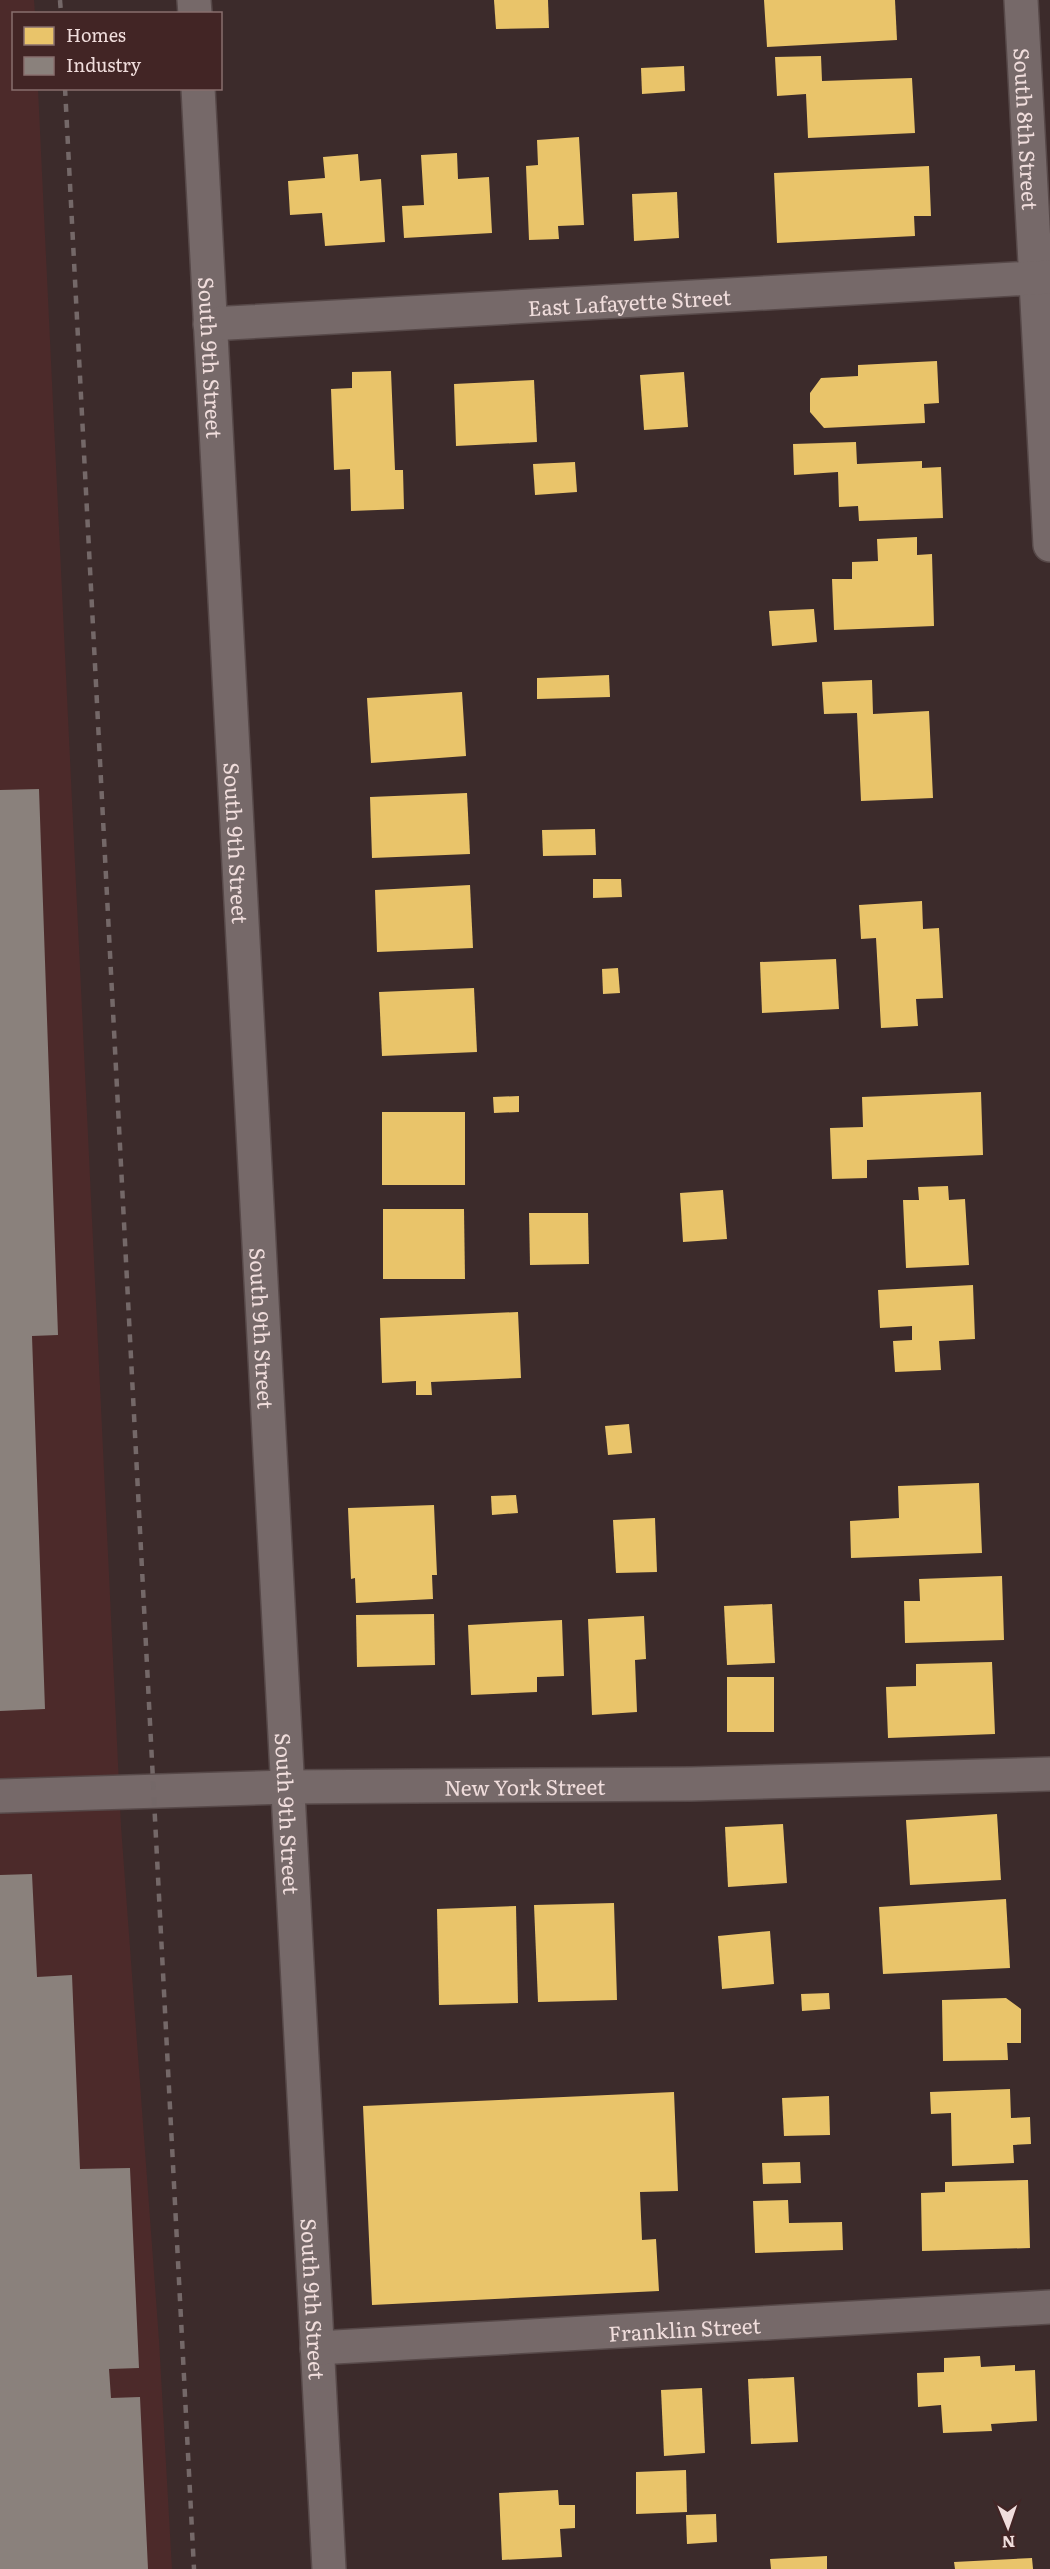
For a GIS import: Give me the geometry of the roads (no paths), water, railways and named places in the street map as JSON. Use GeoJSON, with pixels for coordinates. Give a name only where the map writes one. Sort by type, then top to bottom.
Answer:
{"type":"FeatureCollection","features":[{"type":"Feature","properties":{"kind":"street","name":"South 8th Street"},"geometry":{"type":"LineString","coordinates":[[1021,0],[1043,278],[1050,545]]}},
{"type":"Feature","properties":{"kind":"street","name":"South 9th Street"},"geometry":{"type":"LineString","coordinates":[[198,90],[329,2569]]}},
{"type":"Feature","properties":{"kind":"street","name":"East Lafayette Street"},"geometry":{"type":"LineString","coordinates":[[210,324],[1043,278]]}},
{"type":"Feature","properties":{"kind":"street","name":"New York Street"},"geometry":{"type":"LineString","coordinates":[[0,1796],[287,1787],[691,1784],[1050,1774]]}},
{"type":"Feature","properties":{"kind":"street","name":"Franklin Street"},"geometry":{"type":"LineString","coordinates":[[317,2348],[1050,2307]]}},
{"type":"Feature","properties":{"kind":"railway"},"geometry":{"type":"LineString","coordinates":[[60,0],[61,12]]}},
{"type":"Feature","properties":{"kind":"railway"},"geometry":{"type":"LineString","coordinates":[[65,90],[194,2569]]}}]}
